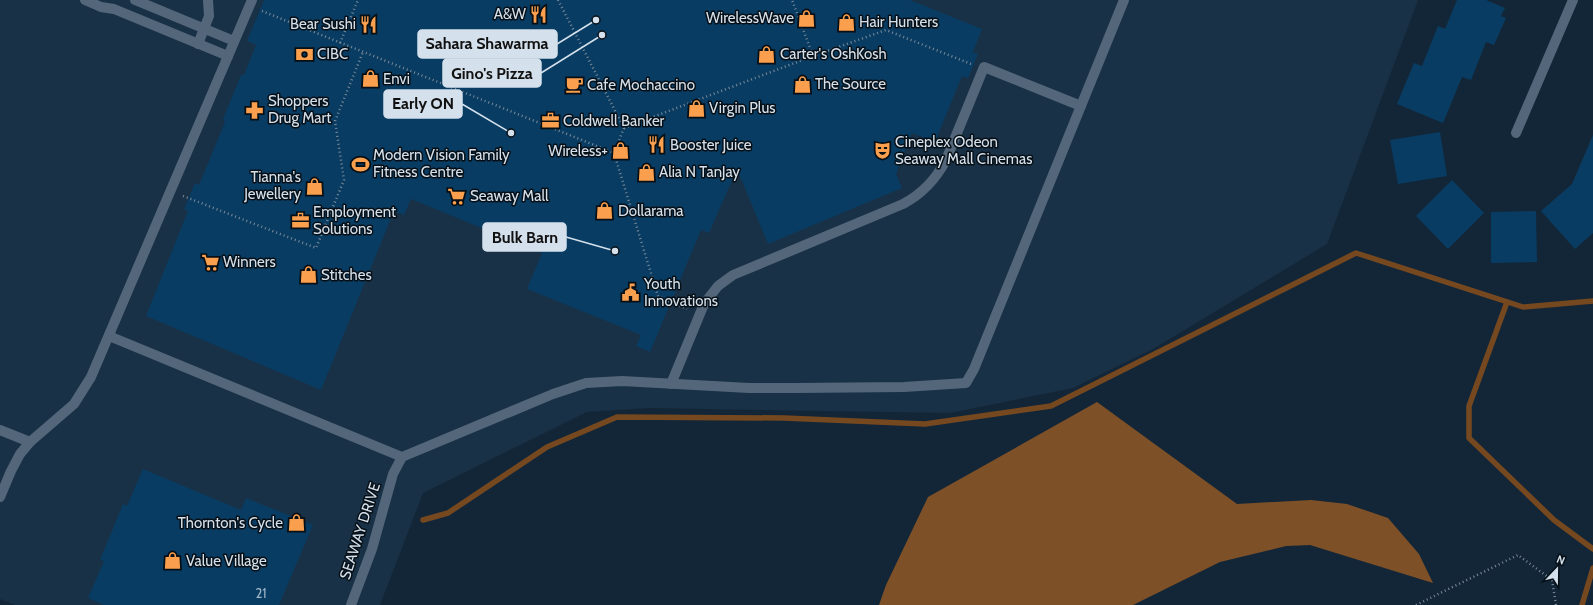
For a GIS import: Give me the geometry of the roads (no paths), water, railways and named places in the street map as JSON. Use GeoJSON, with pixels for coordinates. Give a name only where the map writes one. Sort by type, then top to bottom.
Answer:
{"type":"FeatureCollection","features":[{"type":"Feature","properties":{"kind":"street"},"geometry":{"type":"LineString","coordinates":[[85,0],[101,7],[114,10],[228,56]]}},
{"type":"Feature","properties":{"kind":"street"},"geometry":{"type":"LineString","coordinates":[[198,44],[209,16],[208,0]]}},
{"type":"Feature","properties":{"kind":"street"},"geometry":{"type":"LineString","coordinates":[[109,336],[402,457],[552,394],[586,383],[622,381],[749,388],[904,387],[966,384],[1124,0]]}},
{"type":"Feature","properties":{"kind":"street"},"geometry":{"type":"LineString","coordinates":[[1516,133],[1573,0]]}},
{"type":"Feature","properties":{"kind":"street"},"geometry":{"type":"LineString","coordinates":[[141,1],[234,41]]}},
{"type":"Feature","properties":{"kind":"street"},"geometry":{"type":"LineString","coordinates":[[0,497],[15,462],[30,442],[74,404],[91,377],[250,3]]}},
{"type":"Feature","properties":{"kind":"street"},"geometry":{"type":"LineString","coordinates":[[671,384],[699,315],[710,294],[718,286],[733,275],[903,204],[922,191],[934,180],[946,160],[984,67],[1081,106]]}},
{"type":"Feature","properties":{"kind":"street"},"geometry":{"type":"LineString","coordinates":[[0,430],[30,442]]}},
{"type":"Feature","properties":{"kind":"street","name":"SEAWAY DRIVE"},"geometry":{"type":"LineString","coordinates":[[351,605],[372,549],[393,474],[402,457]]}},
{"type":"Feature","properties":{"kind":"waterway"},"geometry":{"type":"LineString","coordinates":[[423,520],[448,513],[547,447],[617,417],[784,418],[925,424],[1051,406],[1356,253],[1523,307],[1593,301]]}},
{"type":"Feature","properties":{"kind":"waterway"},"geometry":{"type":"LineString","coordinates":[[1507,302],[1469,406],[1469,438],[1554,520],[1593,549]]}},
{"type":"Feature","properties":{"kind":"waterway"},"geometry":{"type":"LineString","coordinates":[[1582,605],[1593,568]]}},
{"type":"Feature","properties":{"kind":"place","name":"A&W"},"geometry":{"type":"Point","coordinates":[539,14]}},
{"type":"Feature","properties":{"kind":"place","name":"WirelessWave"},"geometry":{"type":"Point","coordinates":[807,18]}},
{"type":"Feature","properties":{"kind":"place","name":"Sahara Shawarma"},"geometry":{"type":"Point","coordinates":[596,20]}},
{"type":"Feature","properties":{"kind":"place","name":"Hair Hunters"},"geometry":{"type":"Point","coordinates":[846,22]}},
{"type":"Feature","properties":{"kind":"place","name":"Bear Sushi"},"geometry":{"type":"Point","coordinates":[369,24]}},
{"type":"Feature","properties":{"kind":"place","name":"Gino's Pizza"},"geometry":{"type":"Point","coordinates":[602,35]}},
{"type":"Feature","properties":{"kind":"place","name":"CIBC"},"geometry":{"type":"Point","coordinates":[304,54]}},
{"type":"Feature","properties":{"kind":"place","name":"Carter's OshKosh"},"geometry":{"type":"Point","coordinates":[767,54]}},
{"type":"Feature","properties":{"kind":"place","name":"Envi"},"geometry":{"type":"Point","coordinates":[370,79]}},
{"type":"Feature","properties":{"kind":"place","name":"The Source"},"geometry":{"type":"Point","coordinates":[802,84]}},
{"type":"Feature","properties":{"kind":"place","name":"Cafe Mochaccino"},"geometry":{"type":"Point","coordinates":[574,85]}},
{"type":"Feature","properties":{"kind":"place","name":"Virgin Plus"},"geometry":{"type":"Point","coordinates":[696,108]}},
{"type":"Feature","properties":{"kind":"place","name":"Shoppers Drug Mart"},"geometry":{"type":"Point","coordinates":[255,110]}},
{"type":"Feature","properties":{"kind":"place","name":"Coldwell Banker"},"geometry":{"type":"Point","coordinates":[550,121]}},
{"type":"Feature","properties":{"kind":"place","name":"Early ON"},"geometry":{"type":"Point","coordinates":[511,133]}},
{"type":"Feature","properties":{"kind":"place","name":"Booster Juice"},"geometry":{"type":"Point","coordinates":[657,145]}},
{"type":"Feature","properties":{"kind":"place","name":"Wireless+"},"geometry":{"type":"Point","coordinates":[621,151]}},
{"type":"Feature","properties":{"kind":"place","name":"Cineplex Odeon Seaway Mall Cinemas"},"geometry":{"type":"Point","coordinates":[882,151]}},
{"type":"Feature","properties":{"kind":"place","name":"Modern Vision Family Fitness Centre"},"geometry":{"type":"Point","coordinates":[360,164]}},
{"type":"Feature","properties":{"kind":"place","name":"Alia N TanJay"},"geometry":{"type":"Point","coordinates":[646,172]}},
{"type":"Feature","properties":{"kind":"place","name":"Tianna's Jewellery"},"geometry":{"type":"Point","coordinates":[314,186]}},
{"type":"Feature","properties":{"kind":"place","name":"Seaway Mall"},"geometry":{"type":"Point","coordinates":[457,196]}},
{"type":"Feature","properties":{"kind":"place","name":"Dollarama"},"geometry":{"type":"Point","coordinates":[605,211]}},
{"type":"Feature","properties":{"kind":"place","name":"Employment Solutions"},"geometry":{"type":"Point","coordinates":[300,221]}},
{"type":"Feature","properties":{"kind":"place","name":"Bulk Barn"},"geometry":{"type":"Point","coordinates":[615,251]}},
{"type":"Feature","properties":{"kind":"place","name":"Winners"},"geometry":{"type":"Point","coordinates":[210,262]}},
{"type":"Feature","properties":{"kind":"place","name":"Stitches"},"geometry":{"type":"Point","coordinates":[308,275]}},
{"type":"Feature","properties":{"kind":"place","name":"Youth Innovations"},"geometry":{"type":"Point","coordinates":[631,293]}},
{"type":"Feature","properties":{"kind":"place","name":"Thornton's Cycle"},"geometry":{"type":"Point","coordinates":[296,523]}},
{"type":"Feature","properties":{"kind":"place","name":"Value Village"},"geometry":{"type":"Point","coordinates":[173,561]}}]}
